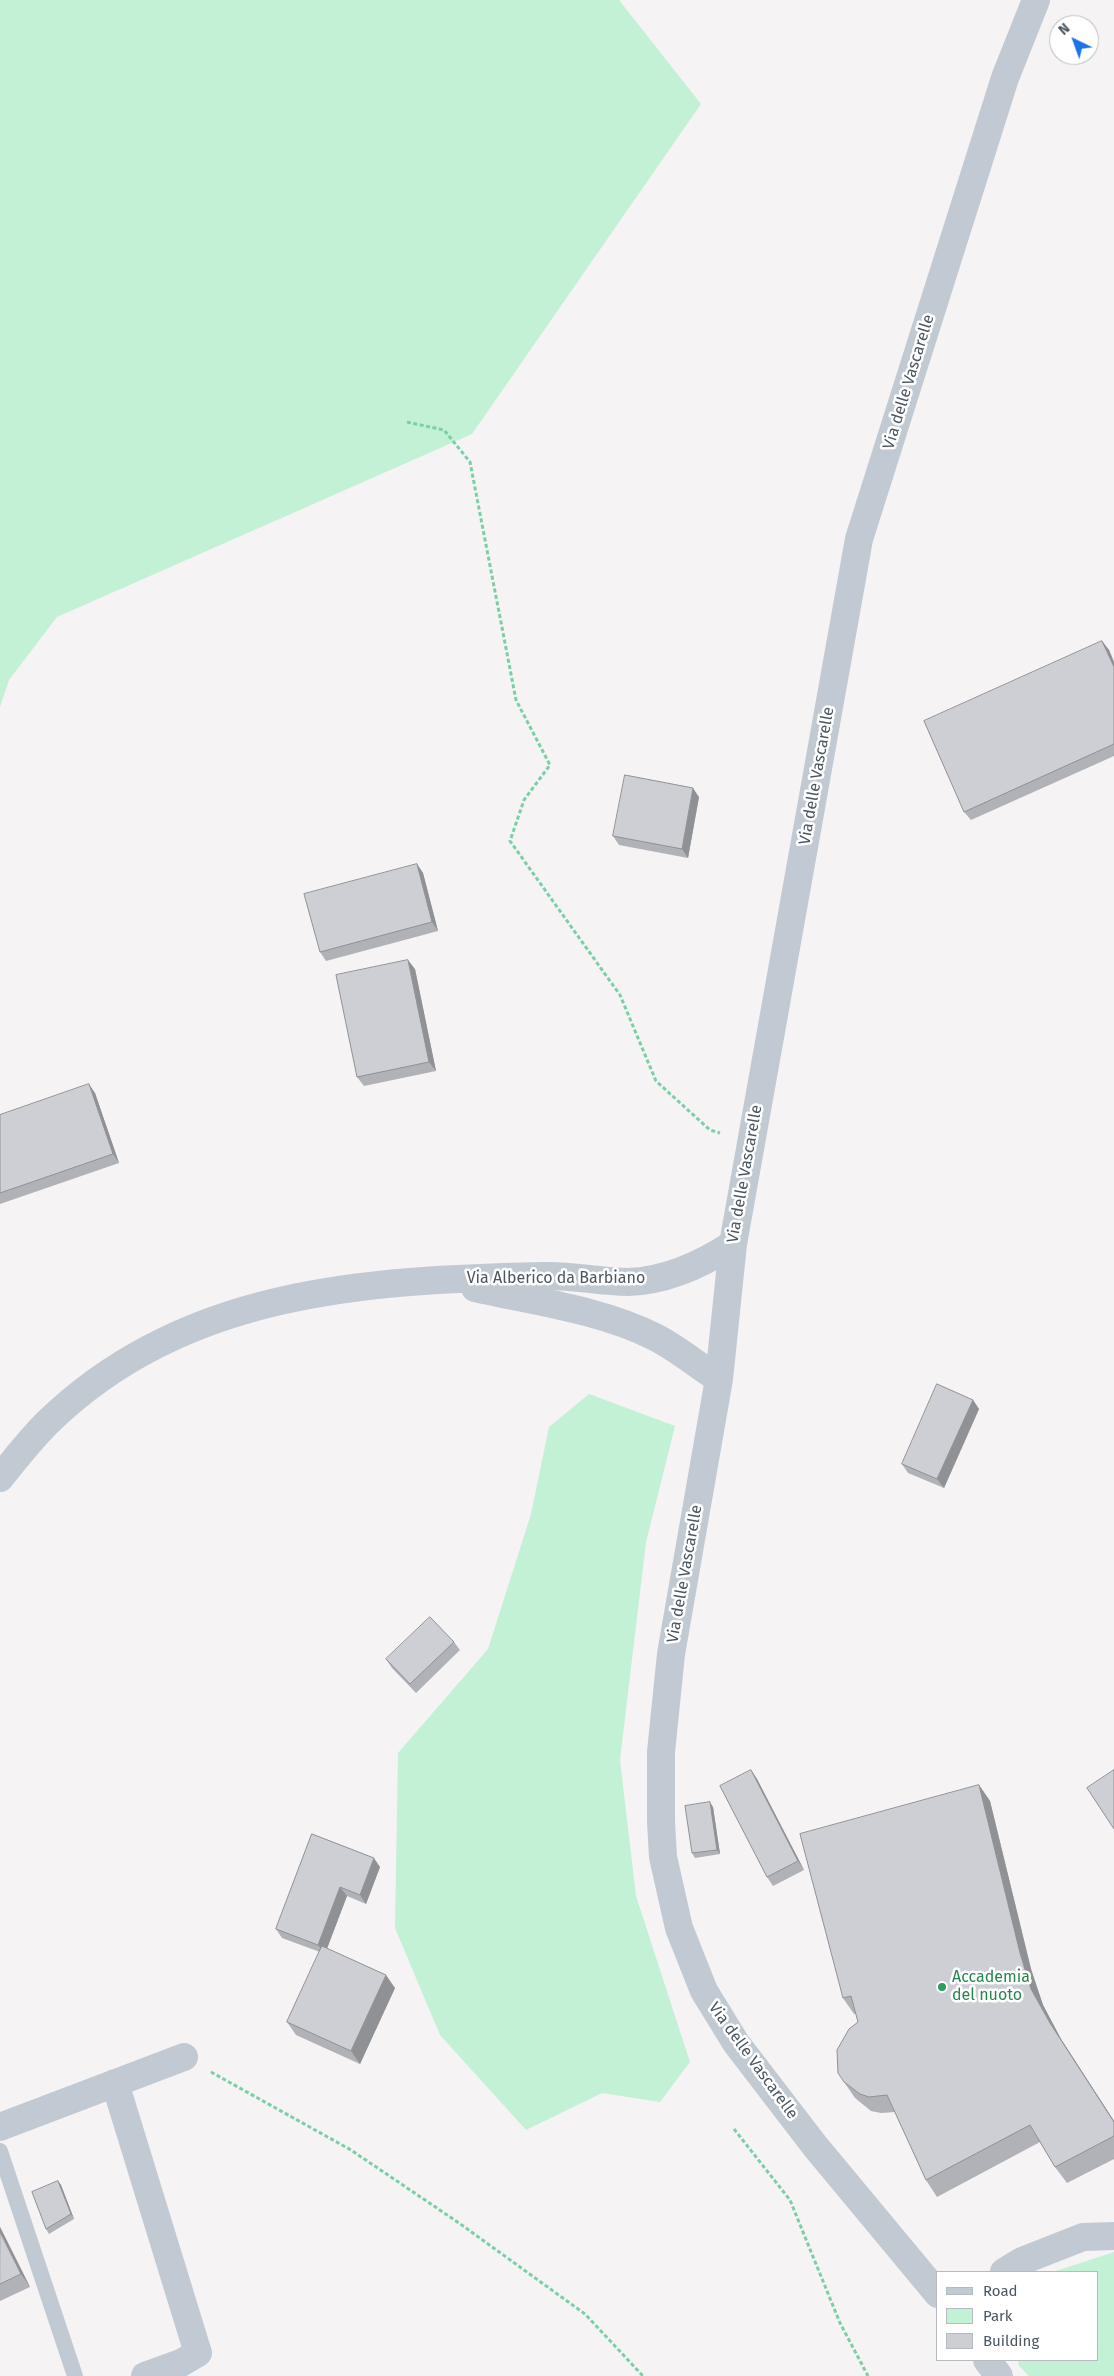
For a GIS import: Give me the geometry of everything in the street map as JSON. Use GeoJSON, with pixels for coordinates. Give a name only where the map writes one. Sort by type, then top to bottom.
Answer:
{"type":"FeatureCollection","features":[{"type":"Feature","properties":{"kind":"street","name":"Via delle Vascarelle"},"geometry":{"type":"LineString","coordinates":[[936,2292],[815,2146],[732,2037],[700,1983],[679,1928],[663,1857],[660,1822],[661,1760],[665,1700],[671,1654],[719,1379],[733,1244],[860,539],[1005,78],[1036,0]]}},
{"type":"Feature","properties":{"kind":"street","name":"Via Alberico da Barbiano"},"geometry":{"type":"LineString","coordinates":[[0,1478],[34,1437],[83,1392],[121,1365],[159,1344],[203,1324],[257,1305],[288,1298],[432,1279],[546,1276],[611,1281],[645,1280],[692,1268],[733,1244]]}},
{"type":"Feature","properties":{"kind":"street","name":"Via Alberico da Barbiano"},"geometry":{"type":"LineString","coordinates":[[432,1279],[569,1309],[617,1322],[655,1337],[719,1379]]}},
{"type":"Feature","properties":{"kind":"street"},"geometry":{"type":"LineString","coordinates":[[0,2127],[184,2057]]}},
{"type":"Feature","properties":{"kind":"street"},"geometry":{"type":"LineString","coordinates":[[115,2083],[198,2353],[145,2376]]}},
{"type":"Feature","properties":{"kind":"street"},"geometry":{"type":"LineString","coordinates":[[1006,2271],[1022,2261],[1083,2237],[1114,2236]]}},
{"type":"Feature","properties":{"kind":"street"},"geometry":{"type":"LineString","coordinates":[[988,2361],[999,2376]]}},
{"type":"Feature","properties":{"kind":"lane"},"geometry":{"type":"LineString","coordinates":[[0,2150],[76,2376]]}},
{"type":"Feature","properties":{"kind":"path"},"geometry":{"type":"LineString","coordinates":[[407,422],[444,430],[470,462],[516,700],[550,765],[524,800],[510,841],[620,995],[656,1081],[710,1130],[751,1143]]}},
{"type":"Feature","properties":{"kind":"path"},"geometry":{"type":"LineString","coordinates":[[184,2057],[351,2150],[458,2223],[585,2314],[643,2376]]}},
{"type":"Feature","properties":{"kind":"path"},"geometry":{"type":"LineString","coordinates":[[734,2129],[790,2200],[840,2323],[868,2376]]}},
{"type":"Feature","properties":{"kind":"green space"},"geometry":{"type":"Polygon","coordinates":[[[0,0],[619,0],[701,104],[472,434],[57,617],[9,680],[0,707],[0,0]]]}},
{"type":"Feature","properties":{"kind":"green space"},"geometry":{"type":"Polygon","coordinates":[[[589,1394],[675,1426],[646,1542],[620,1760],[636,1896],[690,2062],[660,2102],[602,2093],[526,2130],[440,2035],[395,1928],[398,1753],[488,1649],[531,1514],[549,1427],[589,1394]]]}},
{"type":"Feature","properties":{"kind":"green space"},"geometry":{"type":"Polygon","coordinates":[[[1114,2252],[1114,2376],[1029,2376],[1019,2366],[1018,2361],[1099,2361],[1099,2271],[1056,2271],[1114,2252]]]}},
{"type":"Feature","properties":{"kind":"building"},"geometry":{"type":"Polygon","coordinates":[[[1102,641],[1114,667],[1114,744],[964,812],[924,721],[1102,641]]]}},
{"type":"Feature","properties":{"kind":"building"},"geometry":{"type":"Polygon","coordinates":[[[625,775],[693,788],[682,849],[613,836],[625,775]]]}},
{"type":"Feature","properties":{"kind":"building"},"geometry":{"type":"Polygon","coordinates":[[[417,864],[432,922],[320,952],[304,894],[417,864]]]}},
{"type":"Feature","properties":{"kind":"building"},"geometry":{"type":"Polygon","coordinates":[[[408,960],[429,1062],[357,1077],[336,975],[408,960]]]}},
{"type":"Feature","properties":{"kind":"building"},"geometry":{"type":"Polygon","coordinates":[[[89,1084],[113,1154],[0,1193],[0,1115],[89,1084]]]}},
{"type":"Feature","properties":{"kind":"building"},"geometry":{"type":"Polygon","coordinates":[[[937,1384],[973,1400],[937,1479],[902,1464],[937,1384]]]}},
{"type":"Feature","properties":{"kind":"building"},"geometry":{"type":"Polygon","coordinates":[[[430,1617],[454,1642],[410,1684],[386,1659],[430,1617]]]}},
{"type":"Feature","properties":{"kind":"building"},"geometry":{"type":"Polygon","coordinates":[[[751,1770],[798,1861],[767,1877],[720,1786],[751,1770]]]}},
{"type":"Feature","properties":{"kind":"building"},"geometry":{"type":"Polygon","coordinates":[[[1114,1770],[1114,1829],[1087,1788],[1114,1770]]]}},
{"type":"Feature","properties":{"kind":"building","name":"Accademia del nuoto"},"geometry":{"type":"Polygon","coordinates":[[[979,1785],[1020,1953],[1031,1989],[1050,2023],[1114,2122],[1114,2136],[1055,2167],[1030,2125],[926,2180],[887,2095],[869,2097],[860,2094],[844,2082],[838,2073],[837,2050],[849,2029],[858,2022],[851,1996],[843,1998],[800,1834],[979,1785]]]}},
{"type":"Feature","properties":{"kind":"building"},"geometry":{"type":"Polygon","coordinates":[[[710,1802],[717,1850],[692,1853],[685,1806],[710,1802]]]}},
{"type":"Feature","properties":{"kind":"building"},"geometry":{"type":"Polygon","coordinates":[[[312,1834],[374,1858],[360,1895],[340,1887],[318,1945],[276,1929],[312,1834]]]}},
{"type":"Feature","properties":{"kind":"building"},"geometry":{"type":"Polygon","coordinates":[[[322,1946],[386,1975],[351,2051],[287,2022],[322,1946]]]}},
{"type":"Feature","properties":{"kind":"building"},"geometry":{"type":"Polygon","coordinates":[[[58,2181],[71,2214],[46,2229],[32,2192],[58,2181]]]}},
{"type":"Feature","properties":{"kind":"building"},"geometry":{"type":"Polygon","coordinates":[[[0,2232],[21,2274],[0,2284],[0,2232]]]}},
{"type":"Feature","properties":{"kind":"place","name":"Accademia del nuoto"},"geometry":{"type":"Point","coordinates":[942,1987]}}]}
